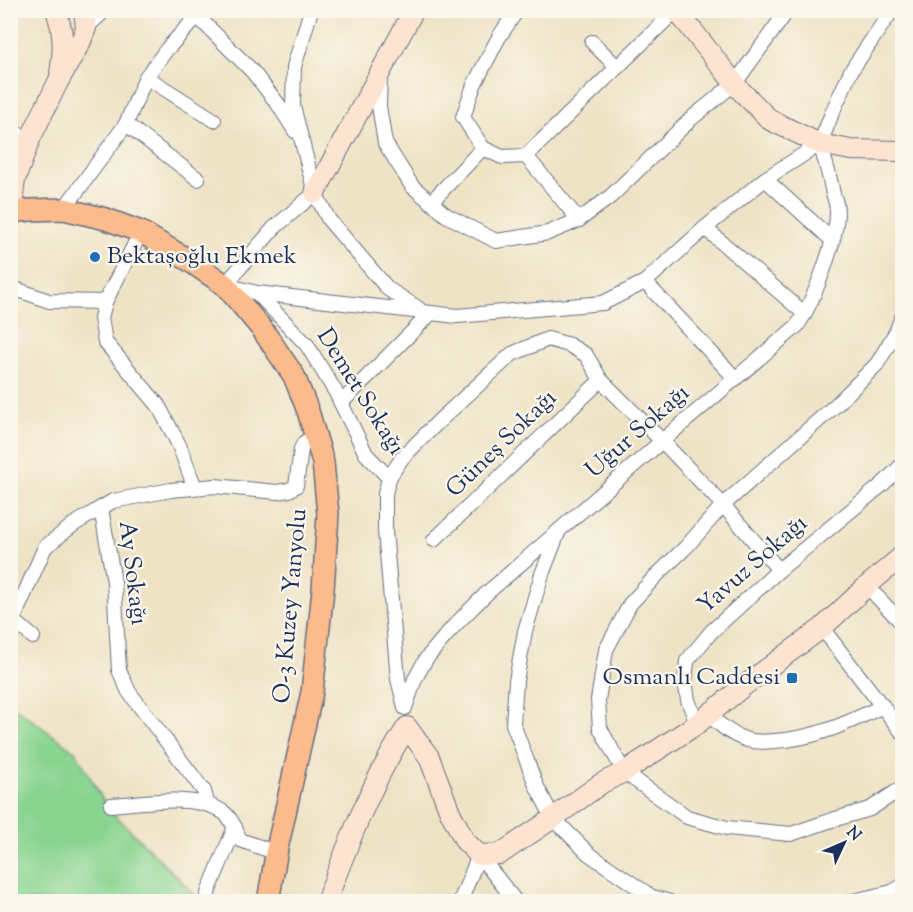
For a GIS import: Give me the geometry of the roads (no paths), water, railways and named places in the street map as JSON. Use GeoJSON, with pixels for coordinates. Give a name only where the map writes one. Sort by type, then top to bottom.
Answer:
{"type":"FeatureCollection","features":[{"type":"Feature","properties":{"kind":"main road"},"geometry":{"type":"LineString","coordinates":[[315,193],[414,10]]}},
{"type":"Feature","properties":{"kind":"main road"},"geometry":{"type":"LineString","coordinates":[[676,11],[735,83],[770,120],[820,144],[852,150],[901,149]]}},
{"type":"Feature","properties":{"kind":"main road"},"geometry":{"type":"LineString","coordinates":[[58,19],[64,32],[71,34],[79,33],[85,19]]}},
{"type":"Feature","properties":{"kind":"main road"},"geometry":{"type":"LineString","coordinates":[[58,19],[63,49],[58,82]]}},
{"type":"Feature","properties":{"kind":"main road"},"geometry":{"type":"LineString","coordinates":[[13,212],[15,180],[30,139],[58,82],[77,51],[85,19]]}},
{"type":"Feature","properties":{"kind":"main road","name":"O-3 Kuzey Yanyolu"},"geometry":{"type":"LineString","coordinates":[[13,212],[64,209],[106,219],[141,232],[225,285],[262,329],[294,376],[316,434],[323,462],[328,514],[323,590],[312,692],[268,902]]}},
{"type":"Feature","properties":{"kind":"main road"},"geometry":{"type":"LineString","coordinates":[[406,717],[429,757],[450,812],[465,841],[479,855],[500,854],[602,783],[624,772],[703,719],[822,628],[903,556]]}},
{"type":"Feature","properties":{"kind":"main road"},"geometry":{"type":"LineString","coordinates":[[326,902],[359,817],[406,717]]}},
{"type":"Feature","properties":{"kind":"street"},"geometry":{"type":"LineString","coordinates":[[85,19],[105,10]]}},
{"type":"Feature","properties":{"kind":"street"},"geometry":{"type":"LineString","coordinates":[[311,10],[294,67],[293,106],[315,193],[329,220],[388,289],[426,312]]}},
{"type":"Feature","properties":{"kind":"street"},"geometry":{"type":"LineString","coordinates":[[517,10],[499,37],[474,85],[463,117],[483,148],[502,157],[526,156],[676,11]]}},
{"type":"Feature","properties":{"kind":"street"},"geometry":{"type":"LineString","coordinates":[[380,73],[379,106],[385,143],[412,186],[446,215],[496,242],[548,234],[579,220],[610,197],[692,118],[735,83],[788,10]]}},
{"type":"Feature","properties":{"kind":"street"},"geometry":{"type":"LineString","coordinates":[[315,193],[274,228],[225,285],[257,292],[456,316],[603,303],[645,282],[765,178],[820,144],[851,71],[892,10]]}},
{"type":"Feature","properties":{"kind":"street"},"geometry":{"type":"LineString","coordinates":[[64,209],[126,124],[146,77],[166,49],[198,12],[252,71],[278,104],[301,140]]}},
{"type":"Feature","properties":{"kind":"street"},"geometry":{"type":"LineString","coordinates":[[592,42],[616,67]]}},
{"type":"Feature","properties":{"kind":"street"},"geometry":{"type":"LineString","coordinates":[[146,77],[214,120]]}},
{"type":"Feature","properties":{"kind":"street"},"geometry":{"type":"LineString","coordinates":[[126,124],[198,179]]}},
{"type":"Feature","properties":{"kind":"street"},"geometry":{"type":"LineString","coordinates":[[10,130],[30,139]]}},
{"type":"Feature","properties":{"kind":"street","name":"Uğur Sokağı"},"geometry":{"type":"LineString","coordinates":[[406,717],[415,679],[426,659],[454,627],[488,593],[796,326],[805,314],[832,240],[837,211],[820,144]]}},
{"type":"Feature","properties":{"kind":"street"},"geometry":{"type":"LineString","coordinates":[[431,202],[483,148]]}},
{"type":"Feature","properties":{"kind":"street"},"geometry":{"type":"LineString","coordinates":[[526,156],[579,220]]}},
{"type":"Feature","properties":{"kind":"street"},"geometry":{"type":"LineString","coordinates":[[765,178],[832,240]]}},
{"type":"Feature","properties":{"kind":"street"},"geometry":{"type":"LineString","coordinates":[[705,228],[805,314]]}},
{"type":"Feature","properties":{"kind":"street"},"geometry":{"type":"LineString","coordinates":[[141,232],[105,302],[101,318],[105,342],[158,405],[179,445],[195,488]]}},
{"type":"Feature","properties":{"kind":"street"},"geometry":{"type":"LineString","coordinates":[[645,282],[735,378]]}},
{"type":"Feature","properties":{"kind":"street"},"geometry":{"type":"LineString","coordinates":[[10,287],[49,301],[105,302]]}},
{"type":"Feature","properties":{"kind":"street","name":"Demet Sokağı"},"geometry":{"type":"LineString","coordinates":[[257,292],[307,345],[341,403],[366,454],[389,478],[384,494],[386,531],[398,679],[406,717]]}},
{"type":"Feature","properties":{"kind":"street"},"geometry":{"type":"LineString","coordinates":[[341,403],[426,312]]}},
{"type":"Feature","properties":{"kind":"street"},"geometry":{"type":"LineString","coordinates":[[903,317],[877,364],[837,404],[723,506],[630,604],[606,650],[598,700],[600,728],[624,772],[687,817],[727,828],[791,834],[870,809],[903,788]]}},
{"type":"Feature","properties":{"kind":"street"},"geometry":{"type":"LineString","coordinates":[[389,478],[402,458],[512,354],[548,339],[569,345],[586,355],[601,380],[723,506],[779,570]]}},
{"type":"Feature","properties":{"kind":"street","name":"Güneş Sokağı"},"geometry":{"type":"LineString","coordinates":[[434,540],[601,380]]}},
{"type":"Feature","properties":{"kind":"street","name":"Ay Sokağı"},"geometry":{"type":"LineString","coordinates":[[207,803],[204,791],[129,692],[119,670],[114,582],[101,508],[113,501],[171,490],[215,486],[277,492],[289,490],[296,486],[301,449],[304,443],[316,434]]}},
{"type":"Feature","properties":{"kind":"street","name":"Yavuz Sokağı"},"geometry":{"type":"LineString","coordinates":[[703,719],[688,700],[685,681],[687,661],[711,632],[779,570],[903,465]]}},
{"type":"Feature","properties":{"kind":"street"},"geometry":{"type":"LineString","coordinates":[[33,637],[13,621],[45,547],[73,525],[101,508]]}},
{"type":"Feature","properties":{"kind":"street"},"geometry":{"type":"LineString","coordinates":[[559,531],[542,574],[525,631],[516,681],[513,724],[536,785],[553,818],[589,854],[652,897],[670,902]]}},
{"type":"Feature","properties":{"kind":"street"},"geometry":{"type":"LineString","coordinates":[[867,586],[903,623]]}},
{"type":"Feature","properties":{"kind":"street"},"geometry":{"type":"LineString","coordinates":[[822,628],[903,732]]}},
{"type":"Feature","properties":{"kind":"street"},"geometry":{"type":"LineString","coordinates":[[703,719],[748,740],[777,741],[827,731],[883,706]]}},
{"type":"Feature","properties":{"kind":"street"},"geometry":{"type":"LineString","coordinates":[[111,805],[174,800],[207,803],[225,813],[235,827],[240,840],[277,853]]}},
{"type":"Feature","properties":{"kind":"street"},"geometry":{"type":"LineString","coordinates":[[206,902],[235,827]]}},
{"type":"Feature","properties":{"kind":"street"},"geometry":{"type":"LineString","coordinates":[[460,902],[479,855],[516,902]]}},
{"type":"Feature","properties":{"kind":"street"},"geometry":{"type":"LineString","coordinates":[[849,902],[892,892],[903,886]]}},
{"type":"Feature","properties":{"kind":"place","name":"Bektaşoğlu Ekmek"},"geometry":{"type":"Point","coordinates":[95,257]}},
{"type":"Feature","properties":{"kind":"place","name":"Osmanlı Caddesi"},"geometry":{"type":"Point","coordinates":[792,678]}}]}
